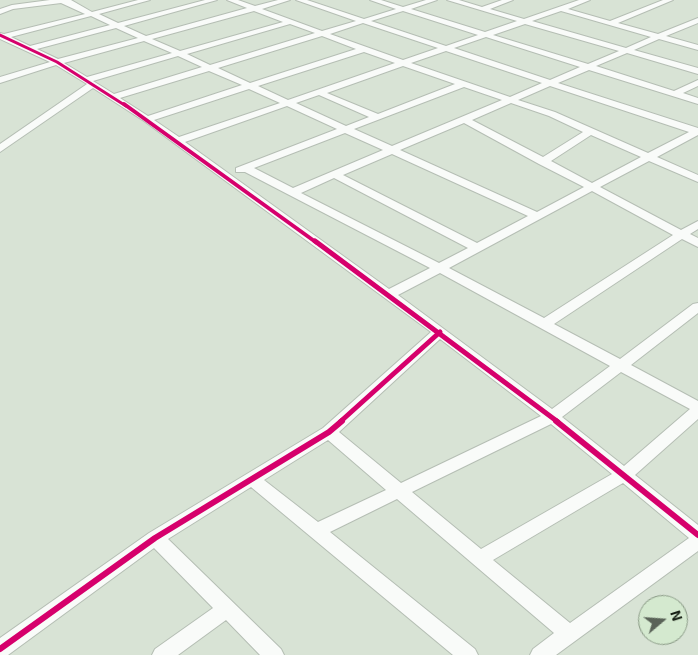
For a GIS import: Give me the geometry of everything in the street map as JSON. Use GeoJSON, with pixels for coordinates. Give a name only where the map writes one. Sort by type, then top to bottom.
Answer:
{"type":"FeatureCollection","features":[{"type":"Feature","properties":{"kind":"street"},"geometry":{"type":"LineString","coordinates":[[0,7],[65,0],[179,54],[537,216]]}},
{"type":"Feature","properties":{"kind":"street"},"geometry":{"type":"LineString","coordinates":[[1,36],[146,0]]}},
{"type":"Feature","properties":{"kind":"street"},"geometry":{"type":"LineString","coordinates":[[29,49],[213,0]]}},
{"type":"Feature","properties":{"kind":"street"},"geometry":{"type":"LineString","coordinates":[[232,0],[402,63],[513,99],[591,131],[698,179]]}},
{"type":"Feature","properties":{"kind":"street"},"geometry":{"type":"LineString","coordinates":[[0,80],[57,62],[286,0]]}},
{"type":"Feature","properties":{"kind":"street"},"geometry":{"type":"LineString","coordinates":[[300,0],[698,131]]}},
{"type":"Feature","properties":{"kind":"street"},"geometry":{"type":"LineString","coordinates":[[374,0],[698,101]]}},
{"type":"Feature","properties":{"kind":"street"},"geometry":{"type":"LineString","coordinates":[[113,96],[433,0]]}},
{"type":"Feature","properties":{"kind":"street"},"geometry":{"type":"LineString","coordinates":[[451,0],[698,71]]}},
{"type":"Feature","properties":{"kind":"street"},"geometry":{"type":"LineString","coordinates":[[482,9],[509,0]]}},
{"type":"Feature","properties":{"kind":"street"},"geometry":{"type":"LineString","coordinates":[[178,141],[586,0]]}},
{"type":"Feature","properties":{"kind":"street"},"geometry":{"type":"LineString","coordinates":[[611,23],[669,0]]}},
{"type":"Feature","properties":{"kind":"street"},"geometry":{"type":"LineString","coordinates":[[0,12],[12,7]]}},
{"type":"Feature","properties":{"kind":"street"},"geometry":{"type":"LineString","coordinates":[[560,9],[698,48]]}},
{"type":"Feature","properties":{"kind":"street"},"geometry":{"type":"LineString","coordinates":[[291,193],[698,20]]}},
{"type":"Feature","properties":{"kind":"street"},"geometry":{"type":"LineString","coordinates":[[0,149],[90,82],[291,22]]}},
{"type":"Feature","properties":{"kind":"street"},"geometry":{"type":"LineString","coordinates":[[1,36],[57,62],[113,96],[178,141],[390,294],[552,417],[698,534]]}},
{"type":"Feature","properties":{"kind":"street"},"geometry":{"type":"LineString","coordinates":[[147,119],[364,49]]}},
{"type":"Feature","properties":{"kind":"street"},"geometry":{"type":"LineString","coordinates":[[674,94],[698,82]]}},
{"type":"Feature","properties":{"kind":"street"},"geometry":{"type":"LineString","coordinates":[[225,176],[463,84]]}},
{"type":"Feature","properties":{"kind":"street"},"geometry":{"type":"LineString","coordinates":[[318,92],[378,117]]}},
{"type":"Feature","properties":{"kind":"street"},"geometry":{"type":"LineString","coordinates":[[463,119],[698,243]]}},
{"type":"Feature","properties":{"kind":"street"},"geometry":{"type":"LineString","coordinates":[[543,162],[591,131]]}},
{"type":"Feature","properties":{"kind":"street"},"geometry":{"type":"LineString","coordinates":[[390,294],[698,131]]}},
{"type":"Feature","properties":{"kind":"street"},"geometry":{"type":"LineString","coordinates":[[245,168],[440,268],[698,407]]}},
{"type":"Feature","properties":{"kind":"street"},"geometry":{"type":"LineString","coordinates":[[334,174],[477,248]]}},
{"type":"Feature","properties":{"kind":"street"},"geometry":{"type":"LineString","coordinates":[[544,324],[698,224]]}},
{"type":"Feature","properties":{"kind":"street"},"geometry":{"type":"LineString","coordinates":[[316,531],[552,417],[698,307]]}},
{"type":"Feature","properties":{"kind":"street"},"geometry":{"type":"LineString","coordinates":[[0,649],[155,538],[329,432],[440,332]]}},
{"type":"Feature","properties":{"kind":"street"},"geometry":{"type":"LineString","coordinates":[[479,559],[624,475],[698,411]]}},
{"type":"Feature","properties":{"kind":"street"},"geometry":{"type":"LineString","coordinates":[[329,432],[569,634]]}},
{"type":"Feature","properties":{"kind":"street"},"geometry":{"type":"LineString","coordinates":[[252,479],[468,655]]}},
{"type":"Feature","properties":{"kind":"street"},"geometry":{"type":"LineString","coordinates":[[155,538],[274,655]]}},
{"type":"Feature","properties":{"kind":"street"},"geometry":{"type":"LineString","coordinates":[[540,655],[698,540]]}},
{"type":"Feature","properties":{"kind":"street"},"geometry":{"type":"LineString","coordinates":[[162,655],[227,609]]}},
{"type":"Feature","properties":{"kind":"cycle path"},"geometry":{"type":"LineString","coordinates":[[0,35],[57,62],[147,119],[440,332],[552,417],[698,535]]}},
{"type":"Feature","properties":{"kind":"cycle path"},"geometry":{"type":"LineString","coordinates":[[0,649],[155,538],[329,432],[440,332]]}}]}
